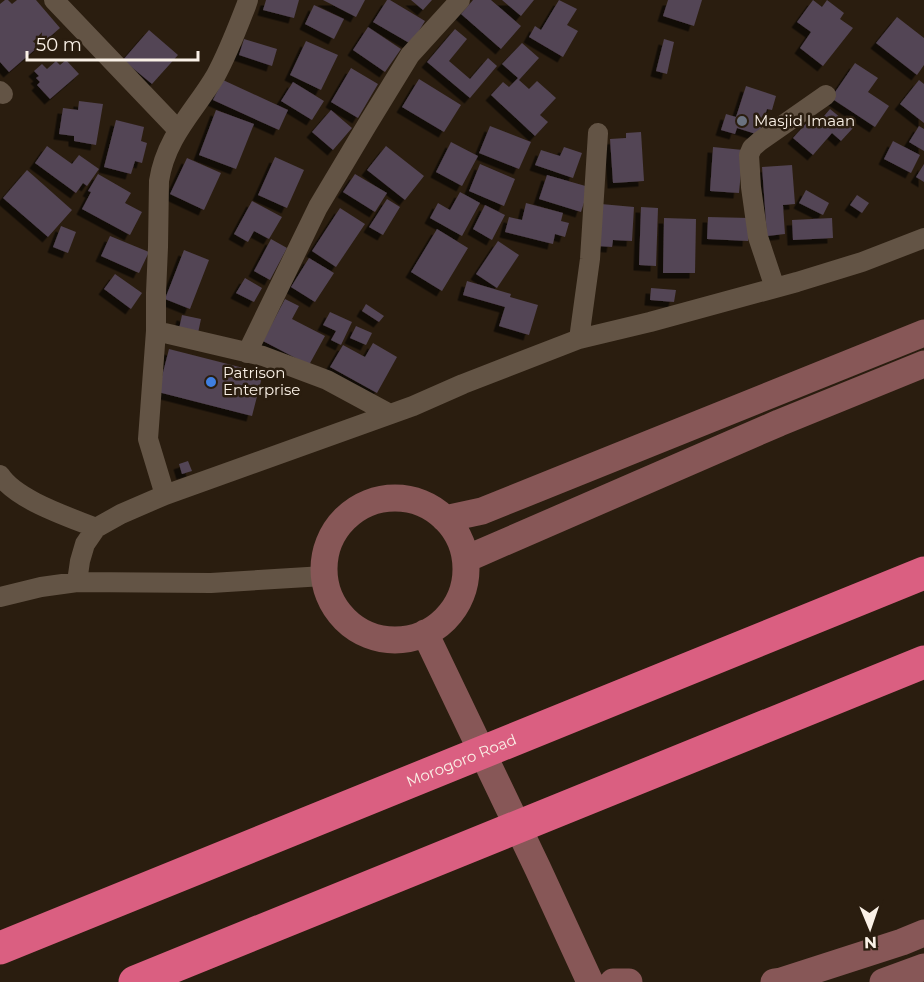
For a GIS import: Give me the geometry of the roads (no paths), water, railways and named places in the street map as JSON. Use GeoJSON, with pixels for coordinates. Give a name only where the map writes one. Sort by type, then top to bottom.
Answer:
{"type":"FeatureCollection","features":[{"type":"Feature","properties":{"kind":"highway","name":"Morogoro Road"},"geometry":{"type":"LineString","coordinates":[[0,948],[924,573]]}},
{"type":"Feature","properties":{"kind":"highway"},"geometry":{"type":"LineString","coordinates":[[135,982],[924,662]]}},
{"type":"Feature","properties":{"kind":"street"},"geometry":{"type":"LineString","coordinates":[[54,0],[178,130]]}},
{"type":"Feature","properties":{"kind":"street"},"geometry":{"type":"LineString","coordinates":[[165,495],[148,439],[156,331],[159,181],[165,159],[178,130],[216,75],[248,0]]}},
{"type":"Feature","properties":{"kind":"street"},"geometry":{"type":"LineString","coordinates":[[247,353],[318,207],[367,125],[410,56],[460,0]]}},
{"type":"Feature","properties":{"kind":"street"},"geometry":{"type":"LineString","coordinates":[[775,288],[758,237],[749,155],[752,148],[760,141],[826,95]]}},
{"type":"Feature","properties":{"kind":"street"},"geometry":{"type":"LineString","coordinates":[[579,339],[590,259],[598,133]]}},
{"type":"Feature","properties":{"kind":"street"},"geometry":{"type":"LineString","coordinates":[[77,582],[85,544],[96,528],[121,514],[165,495],[390,414],[579,339],[775,288],[862,262],[924,238]]}},
{"type":"Feature","properties":{"kind":"street"},"geometry":{"type":"LineString","coordinates":[[156,331],[263,356],[327,380],[390,414]]}},
{"type":"Feature","properties":{"kind":"street"},"geometry":{"type":"LineString","coordinates":[[445,519],[482,511],[924,333]]}},
{"type":"Feature","properties":{"kind":"street"},"geometry":{"type":"LineString","coordinates":[[466,559],[779,423],[924,364]]}},
{"type":"Feature","properties":{"kind":"street"},"geometry":{"type":"LineString","coordinates":[[0,475],[4,482],[25,498],[96,528]]}},
{"type":"Feature","properties":{"kind":"street"},"geometry":{"type":"LineString","coordinates":[[387,498],[403,498],[419,502],[433,509],[445,519],[455,531],[466,559],[463,589],[449,615],[425,633],[409,638],[392,639],[375,637],[346,620],[335,607],[324,576],[324,560],[328,545],[345,518],[357,508],[372,502],[387,498]]}},
{"type":"Feature","properties":{"kind":"street"},"geometry":{"type":"LineString","coordinates":[[0,597],[41,587],[77,582],[212,583],[324,576]]}},
{"type":"Feature","properties":{"kind":"street"},"geometry":{"type":"LineString","coordinates":[[425,633],[590,982]]}},
{"type":"Feature","properties":{"kind":"street"},"geometry":{"type":"LineString","coordinates":[[774,982],[924,933]]}},
{"type":"Feature","properties":{"kind":"street"},"geometry":{"type":"LineString","coordinates":[[883,982],[924,967]]}},
{"type":"Feature","properties":{"kind":"street"},"geometry":{"type":"LineString","coordinates":[[613,982],[629,982]]}},
{"type":"Feature","properties":{"kind":"place","name":"Masjid Imaan"},"geometry":{"type":"Point","coordinates":[742,121]}},
{"type":"Feature","properties":{"kind":"place","name":"Patrison Enterprise"},"geometry":{"type":"Point","coordinates":[211,382]}}]}
